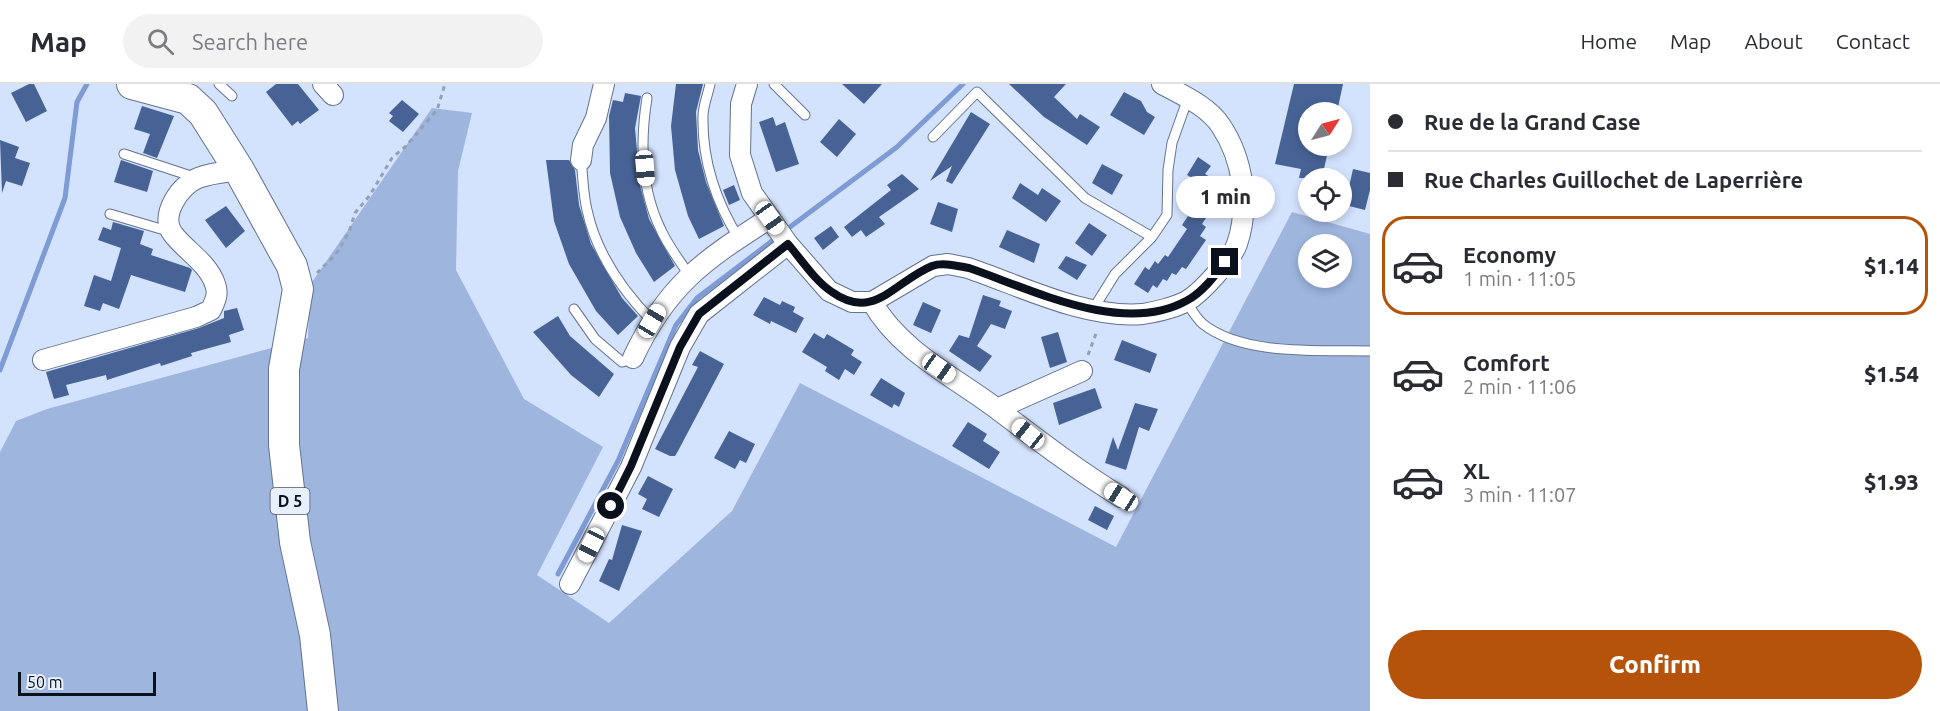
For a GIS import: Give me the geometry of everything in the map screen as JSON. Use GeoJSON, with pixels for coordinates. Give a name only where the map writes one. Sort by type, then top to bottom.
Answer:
{"type":"FeatureCollection","features":[{"type":"Feature","properties":{"kind":"main road","name":"D 5"},"geometry":{"type":"LineString","coordinates":[[132,84],[159,89],[188,99],[203,113],[240,170],[288,258],[298,289],[284,369],[284,445],[295,542],[315,634],[323,711]]}},
{"type":"Feature","properties":{"kind":"street"},"geometry":{"type":"LineString","coordinates":[[581,160],[583,145],[596,118],[604,84]]}},
{"type":"Feature","properties":{"kind":"street"},"geometry":{"type":"LineString","coordinates":[[747,84],[741,104],[740,155],[752,193],[788,244],[829,291],[852,302],[872,302],[933,266],[948,264],[969,268],[1098,312],[1144,314],[1186,301],[1212,279],[1237,245],[1245,204],[1238,161],[1220,125],[1188,98],[1162,84]]}},
{"type":"Feature","properties":{"kind":"street"},"geometry":{"type":"LineString","coordinates":[[43,360],[196,317],[211,310],[218,297],[216,284],[205,268],[171,232],[167,215],[177,196],[196,178],[240,170]]}},
{"type":"Feature","properties":{"kind":"street"},"geometry":{"type":"LineString","coordinates":[[633,358],[661,306],[689,275],[770,218]]}},
{"type":"Feature","properties":{"kind":"street"},"geometry":{"type":"LineString","coordinates":[[570,584],[631,466],[680,347],[699,314],[788,244]]}},
{"type":"Feature","properties":{"kind":"street"},"geometry":{"type":"LineString","coordinates":[[872,302],[887,326],[901,341],[997,409],[1044,446],[1121,497]]}},
{"type":"Feature","properties":{"kind":"street"},"geometry":{"type":"LineString","coordinates":[[997,409],[1082,371]]}},
{"type":"Feature","properties":{"kind":"lane"},"geometry":{"type":"LineString","coordinates":[[219,84],[232,96]]}},
{"type":"Feature","properties":{"kind":"lane"},"geometry":{"type":"LineString","coordinates":[[710,84],[703,114],[708,165],[722,212],[739,239]]}},
{"type":"Feature","properties":{"kind":"lane"},"geometry":{"type":"LineString","coordinates":[[774,84],[805,116]]}},
{"type":"Feature","properties":{"kind":"lane"},"geometry":{"type":"LineString","coordinates":[[933,137],[976,92],[1085,198],[1152,237]]}},
{"type":"Feature","properties":{"kind":"lane"},"geometry":{"type":"LineString","coordinates":[[647,98],[642,133],[647,185],[661,231],[689,275]]}},
{"type":"Feature","properties":{"kind":"lane"},"geometry":{"type":"LineString","coordinates":[[1098,312],[1115,274],[1152,237],[1167,215],[1168,170],[1172,143],[1188,98]]}},
{"type":"Feature","properties":{"kind":"lane"},"geometry":{"type":"LineString","coordinates":[[124,154],[196,178]]}},
{"type":"Feature","properties":{"kind":"lane"},"geometry":{"type":"LineString","coordinates":[[581,160],[587,212],[605,258],[627,294],[652,321]]}},
{"type":"Feature","properties":{"kind":"lane"},"geometry":{"type":"LineString","coordinates":[[110,214],[171,232]]}},
{"type":"Feature","properties":{"kind":"lane"},"geometry":{"type":"LineString","coordinates":[[1186,301],[1201,322],[1217,333],[1263,347],[1370,351]]}},
{"type":"Feature","properties":{"kind":"lane"},"geometry":{"type":"LineString","coordinates":[[574,309],[595,339],[622,362],[633,358]]}},
{"type":"Feature","properties":{"kind":"path"},"geometry":{"type":"LineString","coordinates":[[298,289],[336,254],[349,232],[356,213],[370,195],[392,158],[406,146],[437,110],[445,84]]}},
{"type":"Feature","properties":{"kind":"path"},"geometry":{"type":"LineString","coordinates":[[1082,371],[1098,312]]}},
{"type":"Feature","properties":{"kind":"shaded area"},"geometry":{"type":"Polygon","coordinates":[[[432,108],[472,113],[458,171],[456,270],[524,399],[603,447],[537,575],[609,623],[732,511],[800,383],[1116,547],[1292,212],[1298,214],[1298,222],[1327,222],[1370,234],[1370,711],[0,711],[0,452],[16,421],[47,409],[308,338],[310,285],[432,108]]]}},
{"type":"Feature","properties":{"kind":"building"},"geometry":{"type":"Polygon","coordinates":[[[29,84],[34,84],[47,111],[26,122],[11,93],[29,84]]]}},
{"type":"Feature","properties":{"kind":"building"},"geometry":{"type":"Polygon","coordinates":[[[276,84],[298,84],[319,110],[300,124],[298,121],[292,126],[266,92],[276,84]]]}},
{"type":"Feature","properties":{"kind":"building"},"geometry":{"type":"Polygon","coordinates":[[[676,84],[703,84],[696,112],[698,150],[706,182],[724,226],[699,239],[688,216],[675,170],[671,126],[676,84]]]}},
{"type":"Feature","properties":{"kind":"building"},"geometry":{"type":"Polygon","coordinates":[[[842,84],[882,84],[864,104],[842,84]]]}},
{"type":"Feature","properties":{"kind":"building"},"geometry":{"type":"Polygon","coordinates":[[[1009,84],[1066,84],[1054,97],[1077,119],[1080,114],[1100,127],[1087,145],[1044,117],[1009,84]]]}},
{"type":"Feature","properties":{"kind":"building"},"geometry":{"type":"Polygon","coordinates":[[[1294,84],[1343,84],[1339,102],[1298,102],[1298,156],[1327,156],[1324,168],[1298,168],[1275,164],[1294,84]]]}},
{"type":"Feature","properties":{"kind":"building"},"geometry":{"type":"Polygon","coordinates":[[[1124,92],[1141,101],[1147,112],[1155,117],[1144,135],[1110,115],[1124,92]]]}},
{"type":"Feature","properties":{"kind":"building"},"geometry":{"type":"Polygon","coordinates":[[[625,93],[641,96],[635,128],[640,185],[649,219],[675,266],[654,282],[636,253],[620,217],[610,173],[609,116],[613,100],[623,102],[625,93]]]}},
{"type":"Feature","properties":{"kind":"building"},"geometry":{"type":"Polygon","coordinates":[[[402,100],[419,114],[403,132],[389,121],[393,116],[389,113],[402,100]]]}},
{"type":"Feature","properties":{"kind":"building"},"geometry":{"type":"Polygon","coordinates":[[[142,106],[174,116],[157,158],[143,153],[150,134],[134,129],[142,106]]]}},
{"type":"Feature","properties":{"kind":"building"},"geometry":{"type":"Polygon","coordinates":[[[971,112],[990,124],[952,184],[946,181],[952,166],[930,181],[971,112]]]}},
{"type":"Feature","properties":{"kind":"building"},"geometry":{"type":"Polygon","coordinates":[[[773,117],[776,126],[785,122],[799,164],[776,172],[759,122],[773,117]]]}},
{"type":"Feature","properties":{"kind":"building"},"geometry":{"type":"Polygon","coordinates":[[[839,119],[856,134],[837,157],[820,142],[839,119]]]}},
{"type":"Feature","properties":{"kind":"building"},"geometry":{"type":"Polygon","coordinates":[[[0,140],[19,147],[15,158],[30,163],[22,186],[6,181],[2,193],[0,140]]]}},
{"type":"Feature","properties":{"kind":"building"},"geometry":{"type":"Polygon","coordinates":[[[1198,157],[1211,166],[1205,174],[1210,177],[1204,186],[1210,190],[1204,199],[1210,202],[1203,212],[1208,215],[1202,224],[1206,227],[1200,236],[1206,240],[1186,269],[1182,267],[1176,275],[1172,273],[1167,281],[1163,279],[1157,288],[1153,285],[1148,293],[1134,284],[1145,267],[1149,270],[1155,261],[1158,264],[1165,255],[1168,257],[1187,229],[1182,225],[1188,216],[1183,212],[1189,202],[1185,199],[1191,190],[1186,187],[1192,178],[1187,175],[1198,157]]]}},
{"type":"Feature","properties":{"kind":"building"},"geometry":{"type":"Polygon","coordinates":[[[121,160],[153,171],[147,192],[114,182],[121,160]]]}},
{"type":"Feature","properties":{"kind":"building"},"geometry":{"type":"Polygon","coordinates":[[[546,160],[569,160],[575,170],[579,205],[591,244],[622,298],[638,316],[618,335],[596,311],[569,264],[554,221],[546,160]]]}},
{"type":"Feature","properties":{"kind":"building"},"geometry":{"type":"Polygon","coordinates":[[[1102,164],[1123,175],[1112,195],[1092,183],[1102,164]]]}},
{"type":"Feature","properties":{"kind":"building"},"geometry":{"type":"Polygon","coordinates":[[[1353,169],[1370,173],[1370,190],[1365,210],[1352,207],[1353,169]]]}},
{"type":"Feature","properties":{"kind":"building"},"geometry":{"type":"Polygon","coordinates":[[[902,174],[919,189],[879,217],[885,224],[866,237],[861,230],[852,237],[844,227],[891,190],[887,185],[902,174]]]}},
{"type":"Feature","properties":{"kind":"building"},"geometry":{"type":"Polygon","coordinates":[[[1020,183],[1038,195],[1042,188],[1061,201],[1046,222],[1012,198],[1020,183]]]}},
{"type":"Feature","properties":{"kind":"building"},"geometry":{"type":"Polygon","coordinates":[[[734,185],[740,200],[729,205],[723,190],[734,185]]]}},
{"type":"Feature","properties":{"kind":"building"},"geometry":{"type":"Polygon","coordinates":[[[938,202],[958,209],[952,232],[930,224],[938,202]]]}},
{"type":"Feature","properties":{"kind":"building"},"geometry":{"type":"Polygon","coordinates":[[[226,206],[245,231],[226,248],[205,220],[226,206]]]}},
{"type":"Feature","properties":{"kind":"building"},"geometry":{"type":"Polygon","coordinates":[[[113,222],[144,231],[140,244],[153,249],[151,255],[190,268],[192,270],[185,292],[131,275],[119,309],[103,303],[100,311],[84,306],[94,275],[111,281],[121,248],[98,240],[103,227],[111,230],[113,222]]]}},
{"type":"Feature","properties":{"kind":"building"},"geometry":{"type":"Polygon","coordinates":[[[1089,223],[1107,235],[1092,256],[1075,243],[1089,223]]]}},
{"type":"Feature","properties":{"kind":"building"},"geometry":{"type":"Polygon","coordinates":[[[831,226],[839,237],[823,250],[814,238],[831,226]]]}},
{"type":"Feature","properties":{"kind":"building"},"geometry":{"type":"Polygon","coordinates":[[[1007,230],[1040,244],[1034,263],[999,247],[1007,230]]]}},
{"type":"Feature","properties":{"kind":"building"},"geometry":{"type":"Polygon","coordinates":[[[1066,256],[1087,265],[1077,280],[1058,268],[1066,256]]]}},
{"type":"Feature","properties":{"kind":"building"},"geometry":{"type":"Polygon","coordinates":[[[983,295],[1001,301],[999,306],[1012,311],[1005,329],[991,324],[977,346],[992,356],[980,372],[949,351],[959,335],[969,338],[983,295]]]}},
{"type":"Feature","properties":{"kind":"building"},"geometry":{"type":"Polygon","coordinates":[[[764,297],[780,305],[782,301],[795,307],[793,312],[804,318],[796,333],[753,315],[764,297]]]}},
{"type":"Feature","properties":{"kind":"building"},"geometry":{"type":"Polygon","coordinates":[[[923,302],[941,310],[931,333],[913,325],[923,302]]]}},
{"type":"Feature","properties":{"kind":"building"},"geometry":{"type":"Polygon","coordinates":[[[237,308],[244,330],[229,335],[231,342],[191,353],[192,356],[161,366],[160,363],[107,380],[106,375],[66,385],[69,395],[54,399],[46,372],[199,328],[224,318],[224,311],[237,308]]]}},
{"type":"Feature","properties":{"kind":"building"},"geometry":{"type":"Polygon","coordinates":[[[558,316],[570,336],[614,374],[599,397],[571,375],[533,332],[558,316]]]}},
{"type":"Feature","properties":{"kind":"building"},"geometry":{"type":"Polygon","coordinates":[[[1058,332],[1067,362],[1050,368],[1041,337],[1058,332]]]}},
{"type":"Feature","properties":{"kind":"building"},"geometry":{"type":"Polygon","coordinates":[[[814,333],[824,339],[827,334],[854,350],[851,355],[862,362],[854,375],[845,369],[839,380],[825,371],[827,367],[802,352],[814,333]]]}},
{"type":"Feature","properties":{"kind":"building"},"geometry":{"type":"Polygon","coordinates":[[[1122,340],[1157,354],[1150,373],[1114,360],[1122,340]]]}},
{"type":"Feature","properties":{"kind":"building"},"geometry":{"type":"Polygon","coordinates":[[[700,351],[724,364],[678,451],[675,456],[670,456],[655,449],[698,367],[692,365],[700,351]]]}},
{"type":"Feature","properties":{"kind":"building"},"geometry":{"type":"Polygon","coordinates":[[[881,378],[905,393],[899,407],[894,404],[892,408],[870,395],[881,378]]]}},
{"type":"Feature","properties":{"kind":"building"},"geometry":{"type":"Polygon","coordinates":[[[1095,388],[1102,408],[1059,425],[1053,403],[1095,388]]]}},
{"type":"Feature","properties":{"kind":"building"},"geometry":{"type":"Polygon","coordinates":[[[1135,403],[1158,409],[1149,431],[1139,427],[1126,470],[1105,463],[1113,437],[1118,450],[1135,403]]]}},
{"type":"Feature","properties":{"kind":"building"},"geometry":{"type":"Polygon","coordinates":[[[968,422],[987,434],[983,441],[1000,452],[989,469],[952,446],[968,422]]]}},
{"type":"Feature","properties":{"kind":"building"},"geometry":{"type":"Polygon","coordinates":[[[729,431],[755,444],[746,463],[740,460],[735,469],[714,458],[729,431]]]}},
{"type":"Feature","properties":{"kind":"building"},"geometry":{"type":"Polygon","coordinates":[[[648,476],[673,489],[659,517],[642,509],[647,499],[638,494],[648,476]]]}},
{"type":"Feature","properties":{"kind":"building"},"geometry":{"type":"Polygon","coordinates":[[[1095,506],[1114,516],[1107,530],[1088,520],[1095,506]]]}},
{"type":"Feature","properties":{"kind":"building"},"geometry":{"type":"Polygon","coordinates":[[[622,525],[642,531],[619,591],[599,581],[609,559],[612,560],[622,525]]]}},
{"type":"Feature","properties":{"kind":"waterway"},"geometry":{"type":"LineString","coordinates":[[0,370],[65,198],[77,102],[87,84]]}},
{"type":"Feature","properties":{"kind":"waterway"},"geometry":{"type":"LineString","coordinates":[[790,227],[897,147],[963,84]]}},
{"type":"Feature","properties":{"kind":"waterway"},"geometry":{"type":"LineString","coordinates":[[558,574],[618,461],[676,325],[697,298],[772,241]]}},
{"type":"Feature","properties":{"kind":"route"},"geometry":{"type":"LineString","coordinates":[[611,506],[631,466],[680,347],[699,314],[788,244],[829,291],[852,302],[872,302],[886,296],[933,266],[948,264],[969,268],[1092,311],[1104,313],[1144,314],[1186,301],[1212,279],[1225,262]]}}]}
